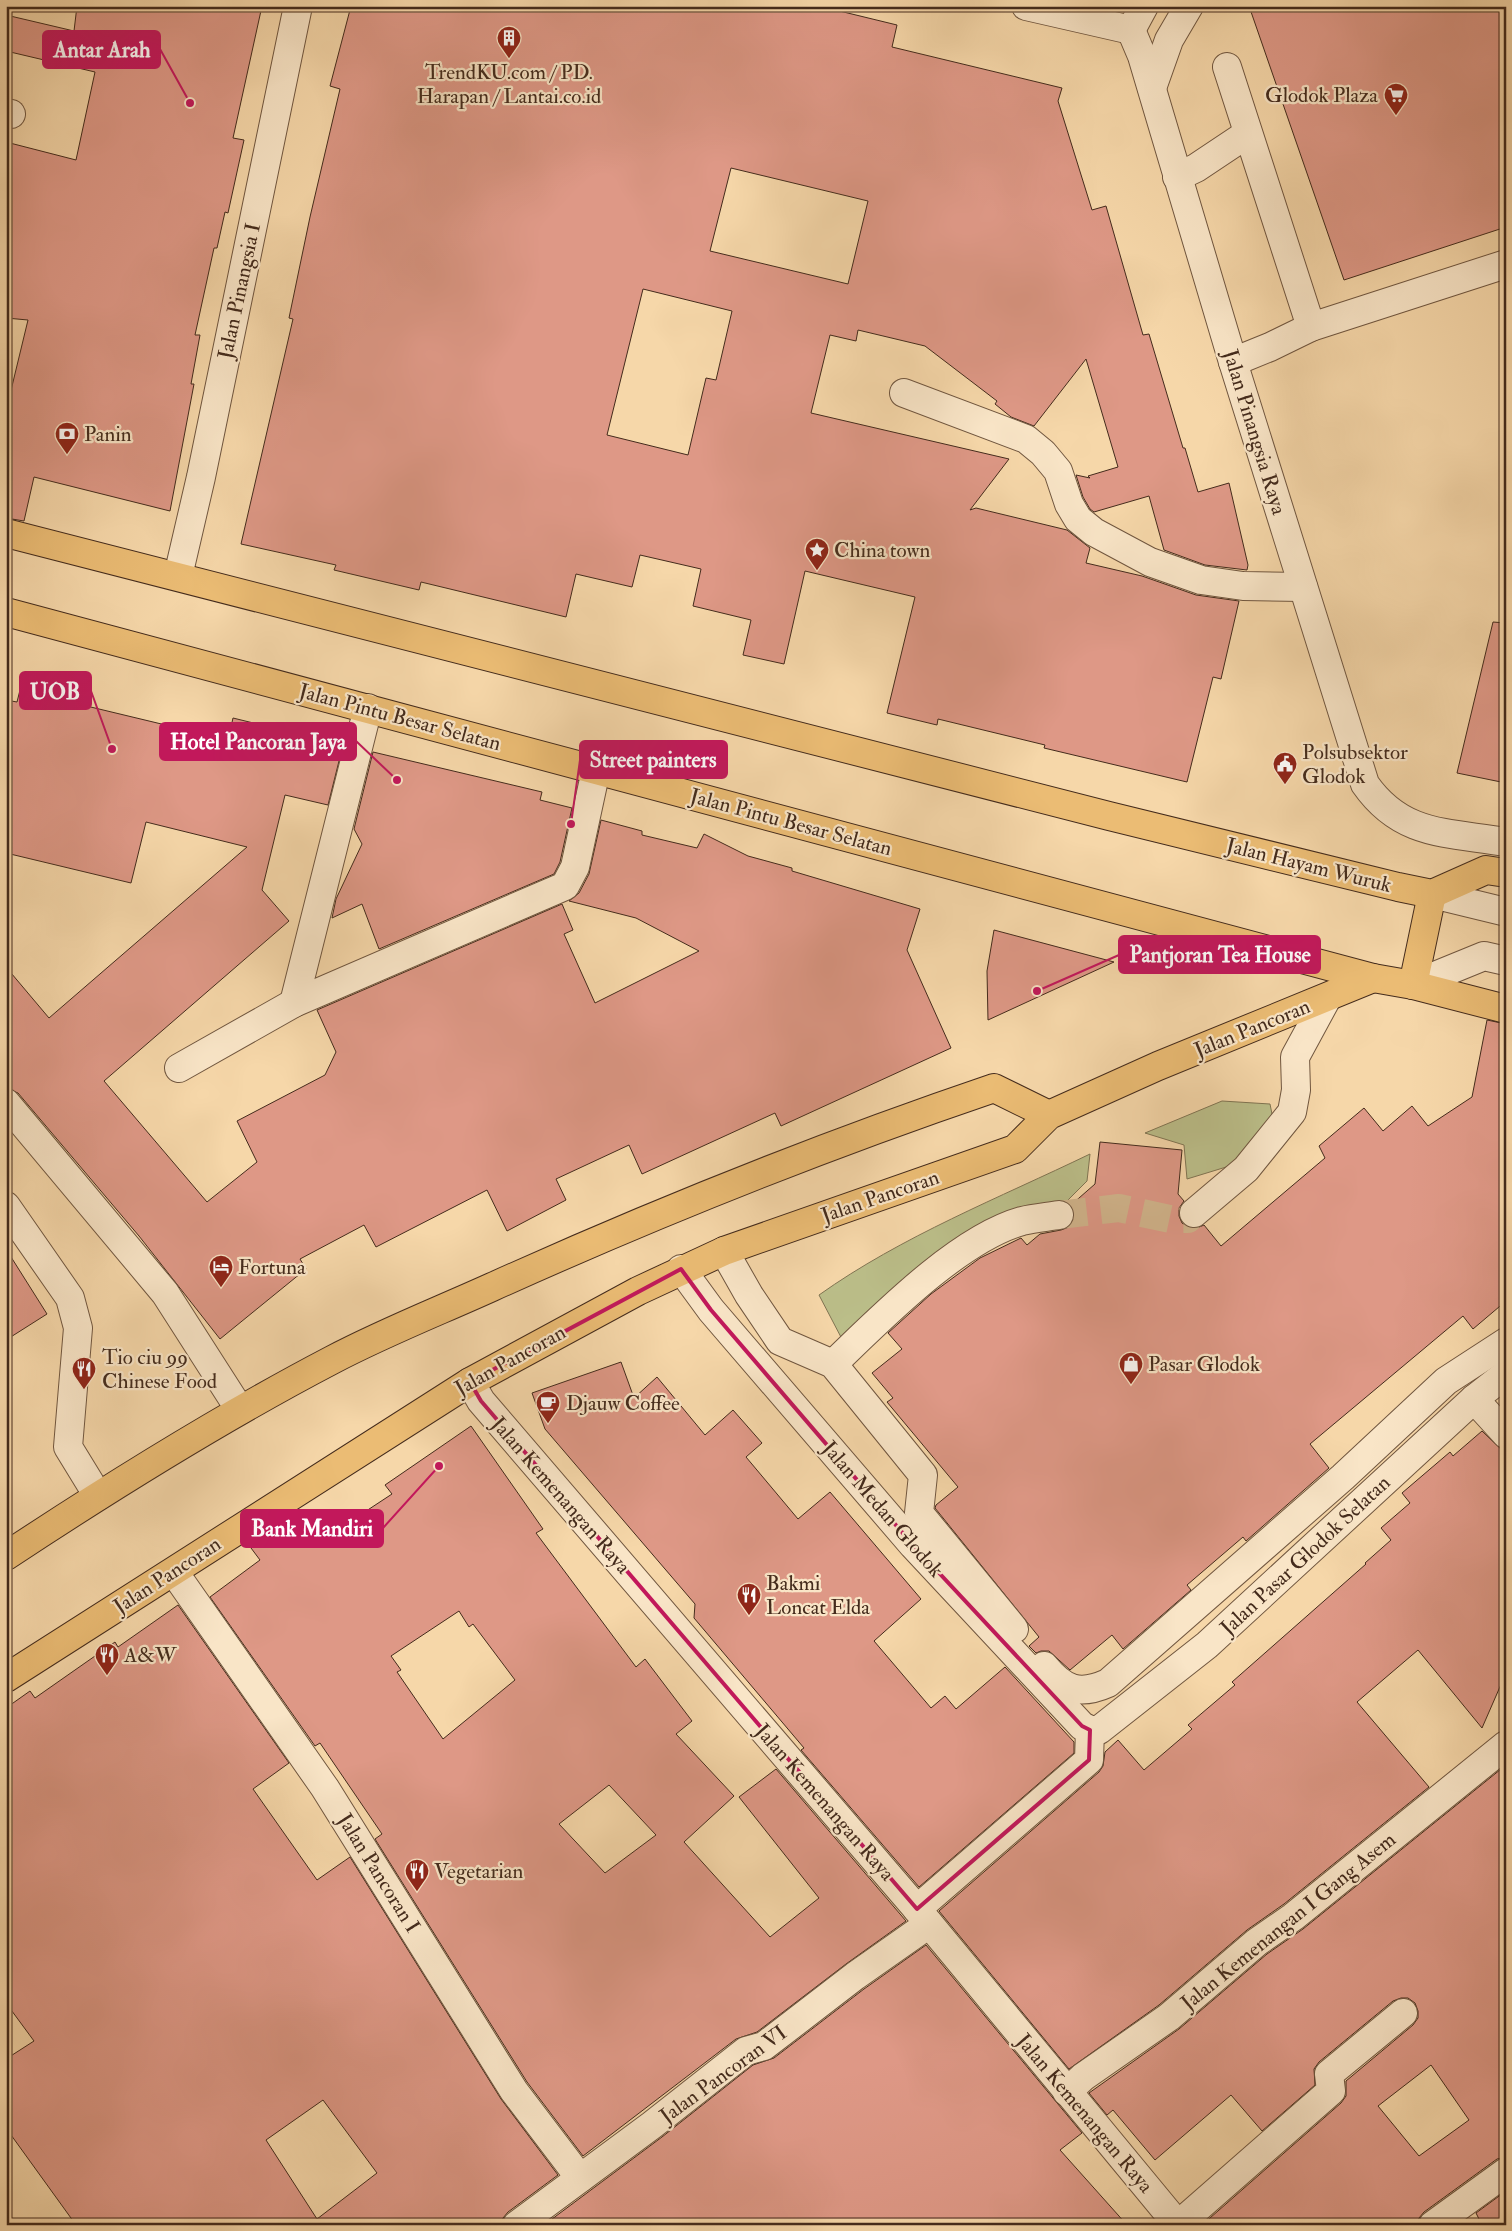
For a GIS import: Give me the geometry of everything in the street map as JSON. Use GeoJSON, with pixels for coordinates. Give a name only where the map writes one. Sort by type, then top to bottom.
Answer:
{"type":"FeatureCollection","features":[{"type":"Feature","properties":{"kind":"main road"},"geometry":{"type":"LineString","coordinates":[[6,533],[178,576]]}},
{"type":"Feature","properties":{"kind":"main road","name":"Jalan Hayam Wuruk"},"geometry":{"type":"LineString","coordinates":[[178,576],[1109,816],[1432,894]]}},
{"type":"Feature","properties":{"kind":"main road","name":"Jalan Pintu Besar Selatan"},"geometry":{"type":"LineString","coordinates":[[6,612],[1373,978],[1413,985],[1506,1009]]}},
{"type":"Feature","properties":{"kind":"main road"},"geometry":{"type":"LineString","coordinates":[[1413,985],[1432,894],[1486,870],[1506,873]]}},
{"type":"Feature","properties":{"kind":"main road","name":"Jalan Pancoran"},"geometry":{"type":"LineString","coordinates":[[6,1678],[470,1382],[681,1269],[724,1251],[1015,1149],[1049,1115],[1158,1066],[1373,978]]}},
{"type":"Feature","properties":{"kind":"main road"},"geometry":{"type":"LineString","coordinates":[[6,1556],[98,1496],[240,1410],[334,1359],[608,1235],[880,1127],[994,1088],[1049,1115]]}},
{"type":"Feature","properties":{"kind":"street","name":"Jalan Pinangsia I"},"geometry":{"type":"LineString","coordinates":[[178,576],[298,6]]}},
{"type":"Feature","properties":{"kind":"street"},"geometry":{"type":"LineString","coordinates":[[1026,6],[1131,30],[1144,6]]}},
{"type":"Feature","properties":{"kind":"street"},"geometry":{"type":"LineString","coordinates":[[1152,88],[1169,40],[1189,6]]}},
{"type":"Feature","properties":{"kind":"street","name":"Jalan Pinangsia Raya"},"geometry":{"type":"LineString","coordinates":[[1131,30],[1152,88],[1233,362],[1365,784],[1378,801],[1395,816],[1422,829],[1506,842]]}},
{"type":"Feature","properties":{"kind":"street"},"geometry":{"type":"LineString","coordinates":[[1227,67],[1311,327]]}},
{"type":"Feature","properties":{"kind":"street"},"geometry":{"type":"LineString","coordinates":[[1177,177],[1196,168],[1248,134]]}},
{"type":"Feature","properties":{"kind":"street"},"geometry":{"type":"LineString","coordinates":[[1233,362],[1311,327],[1506,264]]}},
{"type":"Feature","properties":{"kind":"street"},"geometry":{"type":"LineString","coordinates":[[904,393],[1026,439],[1043,453],[1058,471],[1069,504],[1078,519],[1094,532],[1150,562],[1201,580],[1243,586],[1303,587]]}},
{"type":"Feature","properties":{"kind":"street"},"geometry":{"type":"LineString","coordinates":[[294,1003],[368,708]]}},
{"type":"Feature","properties":{"kind":"street"},"geometry":{"type":"LineString","coordinates":[[179,1068],[294,1003],[565,886],[575,867],[596,770]]}},
{"type":"Feature","properties":{"kind":"street"},"geometry":{"type":"LineString","coordinates":[[1432,894],[1506,912]]}},
{"type":"Feature","properties":{"kind":"street"},"geometry":{"type":"LineString","coordinates":[[1413,985],[1484,956],[1506,961]]}},
{"type":"Feature","properties":{"kind":"street"},"geometry":{"type":"LineString","coordinates":[[1194,1213],[1246,1169],[1292,1112],[1296,1090],[1295,1057],[1327,998]]}},
{"type":"Feature","properties":{"kind":"street"},"geometry":{"type":"LineString","coordinates":[[6,1103],[165,1293],[240,1410]]}},
{"type":"Feature","properties":{"kind":"street"},"geometry":{"type":"LineString","coordinates":[[6,1206],[70,1298],[78,1328],[68,1447],[98,1496]]}},
{"type":"Feature","properties":{"kind":"street"},"geometry":{"type":"LineString","coordinates":[[833,1364],[897,1303],[954,1257],[1008,1226],[1022,1221],[1060,1215]]}},
{"type":"Feature","properties":{"kind":"street"},"geometry":{"type":"LineString","coordinates":[[724,1251],[749,1295],[780,1341],[833,1364],[923,1476],[919,1513],[1053,1676],[1065,1686],[1078,1690],[1095,1688],[1108,1683],[1343,1477],[1446,1381],[1506,1342]]}},
{"type":"Feature","properties":{"kind":"street","name":"Jalan Medan Glodok"},"geometry":{"type":"LineString","coordinates":[[681,1269],[711,1310],[913,1545],[1082,1726],[1094,1730]]}},
{"type":"Feature","properties":{"kind":"street","name":"Jalan Pasar Glodok Selatan"},"geometry":{"type":"LineString","coordinates":[[1094,1730],[1208,1645],[1474,1399],[1506,1374]]}},
{"type":"Feature","properties":{"kind":"street","name":"Jalan Kemenangan Raya"},"geometry":{"type":"LineString","coordinates":[[470,1382],[481,1401],[923,1917],[1178,2225]]}},
{"type":"Feature","properties":{"kind":"street"},"geometry":{"type":"LineString","coordinates":[[1474,1399],[1506,1434]]}},
{"type":"Feature","properties":{"kind":"street","name":"Jalan Pancoran I"},"geometry":{"type":"LineString","coordinates":[[174,1572],[325,1788],[514,2091],[580,2178]]}},
{"type":"Feature","properties":{"kind":"street","name":"Jalan Pancoran VI"},"geometry":{"type":"LineString","coordinates":[[517,2225],[746,2052],[764,2046],[855,1976],[923,1917],[1089,1760],[1094,1730]]}},
{"type":"Feature","properties":{"kind":"street","name":"Jalan Kemenangan I Gang Asem"},"geometry":{"type":"LineString","coordinates":[[1067,2092],[1083,2078],[1169,2017],[1257,1942],[1293,1917],[1506,1745]]}},
{"type":"Feature","properties":{"kind":"street"},"geometry":{"type":"LineString","coordinates":[[1178,2225],[1332,2091],[1329,2074],[1403,2013]]}},
{"type":"Feature","properties":{"kind":"street"},"geometry":{"type":"LineString","coordinates":[[1433,2225],[1506,2172]]}},
{"type":"Feature","properties":{"kind":"highlighted area"},"geometry":{"type":"Polygon","coordinates":[[[681,1269],[711,1310],[913,1545],[1082,1726],[1090,1730],[1089,1760],[917,1909],[481,1401],[470,1382],[681,1269]]]}},
{"type":"Feature","properties":{"kind":"green space"},"geometry":{"type":"Polygon","coordinates":[[[1222,1101],[1270,1104],[1274,1124],[1236,1164],[1187,1179],[1184,1145],[1145,1133],[1222,1101]]]}},
{"type":"Feature","properties":{"kind":"green space"},"geometry":{"type":"Polygon","coordinates":[[[1090,1154],[1087,1181],[1055,1213],[1012,1221],[843,1341],[819,1295],[884,1254],[917,1236],[1090,1154]]]}},
{"type":"Feature","properties":{"kind":"building"},"geometry":{"type":"Polygon","coordinates":[[[77,6],[262,6],[233,138],[244,140],[228,213],[225,212],[217,248],[214,248],[195,335],[200,335],[191,384],[194,384],[170,511],[34,477],[24,521],[6,518],[6,411],[28,320],[6,318],[6,142],[76,160],[95,72],[6,51],[6,15],[74,31],[77,6]]]}},
{"type":"Feature","properties":{"kind":"building"},"geometry":{"type":"Polygon","coordinates":[[[351,6],[819,6],[897,25],[892,47],[1062,88],[1058,101],[1092,210],[1106,206],[1143,335],[1149,334],[1198,492],[1229,483],[1248,565],[1247,570],[1205,565],[1164,550],[1149,496],[1094,512],[1090,509],[1083,497],[1076,475],[1090,478],[1088,476],[1118,467],[1086,359],[1034,426],[1011,417],[995,404],[997,401],[925,346],[858,330],[856,341],[830,335],[811,413],[1009,459],[970,510],[976,508],[1067,530],[1090,548],[1086,563],[1142,576],[1196,595],[1239,601],[1221,679],[1213,677],[1187,782],[1044,748],[1045,745],[938,719],[937,725],[887,713],[915,597],[805,571],[784,664],[743,655],[751,620],[693,606],[701,569],[640,555],[632,587],[576,574],[566,617],[421,582],[419,590],[334,570],[336,565],[241,544],[293,319],[289,318],[340,89],[330,86],[351,6]],[[731,168],[710,251],[848,284],[868,201],[731,168]],[[643,289],[607,435],[688,455],[706,378],[716,380],[732,311],[643,289]]]}},
{"type":"Feature","properties":{"kind":"building","name":"Glodok Plaza"},"geometry":{"type":"Polygon","coordinates":[[[1249,6],[1506,6],[1506,227],[1344,280],[1249,6]]]}},
{"type":"Feature","properties":{"kind":"building"},"geometry":{"type":"Polygon","coordinates":[[[1493,622],[1506,623],[1506,783],[1457,773],[1493,622]]]}},
{"type":"Feature","properties":{"kind":"building"},"geometry":{"type":"Polygon","coordinates":[[[20,690],[228,740],[233,718],[343,745],[328,805],[285,795],[262,890],[289,921],[104,1081],[207,1202],[257,1162],[237,1121],[325,1075],[336,1052],[317,1010],[562,904],[573,930],[564,934],[595,1003],[699,951],[636,918],[569,901],[579,893],[589,874],[601,820],[642,831],[642,835],[697,848],[704,834],[748,856],[920,909],[907,950],[951,1048],[781,1126],[775,1113],[642,1174],[629,1145],[556,1179],[566,1200],[507,1231],[487,1190],[376,1247],[364,1225],[300,1259],[306,1269],[220,1339],[139,1236],[18,1093],[6,1088],[6,967],[49,1018],[247,847],[146,822],[131,883],[6,853],[6,700],[17,702],[20,690]]]}},
{"type":"Feature","properties":{"kind":"building"},"geometry":{"type":"Polygon","coordinates":[[[373,752],[542,792],[540,800],[572,808],[560,862],[554,874],[379,949],[362,904],[332,918],[336,899],[362,844],[354,829],[373,752]]]}},
{"type":"Feature","properties":{"kind":"building"},"geometry":{"type":"Polygon","coordinates":[[[994,930],[1114,962],[988,1020],[987,971],[994,930]]]}},
{"type":"Feature","properties":{"kind":"building","name":"Pasar Glodok"},"geometry":{"type":"Polygon","coordinates":[[[1487,1020],[1506,1024],[1506,1301],[1473,1329],[1463,1316],[1310,1444],[1329,1468],[1246,1541],[1243,1537],[1187,1585],[1191,1590],[1123,1649],[1112,1635],[1070,1670],[1049,1651],[1036,1653],[1029,1646],[1039,1637],[935,1508],[936,1505],[958,1487],[887,1402],[893,1398],[872,1373],[902,1349],[888,1333],[931,1294],[980,1258],[1021,1238],[1027,1245],[1040,1234],[1069,1227],[1074,1220],[1071,1205],[1095,1184],[1100,1142],[1182,1150],[1178,1194],[1184,1201],[1179,1208],[1179,1216],[1182,1223],[1189,1228],[1197,1228],[1204,1225],[1221,1246],[1325,1158],[1319,1146],[1364,1108],[1383,1131],[1412,1106],[1428,1126],[1472,1097],[1487,1020]]]}},
{"type":"Feature","properties":{"kind":"building"},"geometry":{"type":"Polygon","coordinates":[[[6,1249],[47,1314],[6,1340],[6,1249]]]}},
{"type":"Feature","properties":{"kind":"building"},"geometry":{"type":"Polygon","coordinates":[[[621,1362],[634,1398],[657,1377],[705,1435],[733,1410],[762,1443],[746,1457],[798,1519],[830,1492],[921,1599],[874,1641],[931,1708],[945,1696],[956,1709],[1005,1667],[1074,1742],[1074,1753],[919,1887],[801,1750],[804,1748],[694,1618],[695,1604],[545,1429],[532,1393],[621,1362]]]}},
{"type":"Feature","properties":{"kind":"building"},"geometry":{"type":"Polygon","coordinates":[[[471,1426],[543,1529],[536,1533],[636,1667],[645,1659],[692,1721],[676,1734],[734,1796],[684,1842],[770,1937],[819,1898],[739,1797],[776,1769],[906,1921],[757,2032],[736,2039],[583,2156],[527,2082],[375,1839],[382,1834],[320,1743],[315,1746],[210,1597],[260,1560],[251,1548],[293,1518],[313,1546],[392,1494],[385,1485],[471,1426]],[[459,1611],[391,1656],[401,1670],[397,1672],[443,1739],[515,1680],[473,1624],[469,1627],[459,1611]],[[609,1785],[559,1824],[605,1873],[656,1835],[609,1785]]]}},
{"type":"Feature","properties":{"kind":"building"},"geometry":{"type":"Polygon","coordinates":[[[1482,1431],[1506,1454],[1506,1673],[1482,1728],[1418,1650],[1357,1702],[1429,1787],[1284,1904],[1247,1930],[1159,2005],[1069,2069],[939,1911],[1099,1772],[1103,1766],[1105,1752],[1118,1740],[1144,1770],[1192,1729],[1188,1725],[1235,1685],[1232,1682],[1391,1540],[1381,1528],[1410,1503],[1402,1493],[1450,1452],[1453,1456],[1482,1431]]]}},
{"type":"Feature","properties":{"kind":"building"},"geometry":{"type":"Polygon","coordinates":[[[178,1605],[289,1763],[253,1789],[317,1880],[350,1857],[501,2099],[558,2175],[508,2212],[503,2218],[502,2225],[76,2225],[6,2128],[6,2059],[34,2041],[6,2003],[6,1708],[30,1691],[35,1698],[115,1642],[118,1647],[178,1605]],[[323,2100],[266,2140],[317,2219],[377,2173],[323,2100]]]}},
{"type":"Feature","properties":{"kind":"building"},"geometry":{"type":"Polygon","coordinates":[[[1506,1765],[1506,2157],[1497,2159],[1424,2212],[1419,2218],[1418,2225],[1202,2225],[1341,2103],[1346,2096],[1346,2081],[1413,2025],[1418,2018],[1418,2011],[1415,2003],[1408,1998],[1393,2001],[1319,2062],[1314,2069],[1315,2085],[1262,2131],[1231,2095],[1155,2160],[1113,2110],[1107,2115],[1089,2093],[1179,2029],[1267,1954],[1303,1929],[1506,1765]],[[1431,2065],[1378,2106],[1419,2156],[1469,2120],[1431,2065]]]}},
{"type":"Feature","properties":{"kind":"building"},"geometry":{"type":"Polygon","coordinates":[[[926,1945],[1082,2133],[1060,2150],[1127,2225],[544,2225],[662,2137],[753,2065],[774,2058],[864,1989],[926,1945]]]}},
{"type":"Feature","properties":{"kind":"building"},"geometry":{"type":"Polygon","coordinates":[[[1506,2191],[1506,2225],[1482,2225],[1476,2213],[1506,2191]]]}},
{"type":"Feature","properties":{"kind":"tunnel"},"geometry":{"type":"LineString","coordinates":[[1059,1215],[1119,1208],[1170,1219],[1188,1219],[1194,1213]]}},
{"type":"Feature","properties":{"kind":"place","name":"TrendKU.com / PD. Harapan / Lantai.co.id"},"geometry":{"type":"Point","coordinates":[509,59]}},
{"type":"Feature","properties":{"kind":"place","name":"Antar Arah"},"geometry":{"type":"Point","coordinates":[190,103]}},
{"type":"Feature","properties":{"kind":"place","name":"Glodok Plaza"},"geometry":{"type":"Point","coordinates":[1396,116]}},
{"type":"Feature","properties":{"kind":"place","name":"Panin"},"geometry":{"type":"Point","coordinates":[67,455]}},
{"type":"Feature","properties":{"kind":"place","name":"China town"},"geometry":{"type":"Point","coordinates":[817,571]}},
{"type":"Feature","properties":{"kind":"place","name":"UOB"},"geometry":{"type":"Point","coordinates":[112,749]}},
{"type":"Feature","properties":{"kind":"place","name":"Hotel Pancoran Jaya"},"geometry":{"type":"Point","coordinates":[397,780]}},
{"type":"Feature","properties":{"kind":"place","name":"Polsubsektor Glodok"},"geometry":{"type":"Point","coordinates":[1285,785]}},
{"type":"Feature","properties":{"kind":"place","name":"Street painters"},"geometry":{"type":"Point","coordinates":[571,824]}},
{"type":"Feature","properties":{"kind":"place","name":"Pantjoran Tea House"},"geometry":{"type":"Point","coordinates":[1037,991]}},
{"type":"Feature","properties":{"kind":"place","name":"Fortuna"},"geometry":{"type":"Point","coordinates":[221,1288]}},
{"type":"Feature","properties":{"kind":"place","name":"Pasar Glodok"},"geometry":{"type":"Point","coordinates":[1131,1385]}},
{"type":"Feature","properties":{"kind":"place","name":"Tio ciu 99 Chinese Food"},"geometry":{"type":"Point","coordinates":[84,1390]}},
{"type":"Feature","properties":{"kind":"place","name":"Djauw Coffee"},"geometry":{"type":"Point","coordinates":[548,1424]}},
{"type":"Feature","properties":{"kind":"place","name":"Bank Mandiri"},"geometry":{"type":"Point","coordinates":[439,1466]}},
{"type":"Feature","properties":{"kind":"place","name":"Bakmi Loncat Elda"},"geometry":{"type":"Point","coordinates":[749,1616]}},
{"type":"Feature","properties":{"kind":"place","name":"A&W"},"geometry":{"type":"Point","coordinates":[107,1676]}},
{"type":"Feature","properties":{"kind":"place","name":"Vegetarian"},"geometry":{"type":"Point","coordinates":[417,1892]}}]}
